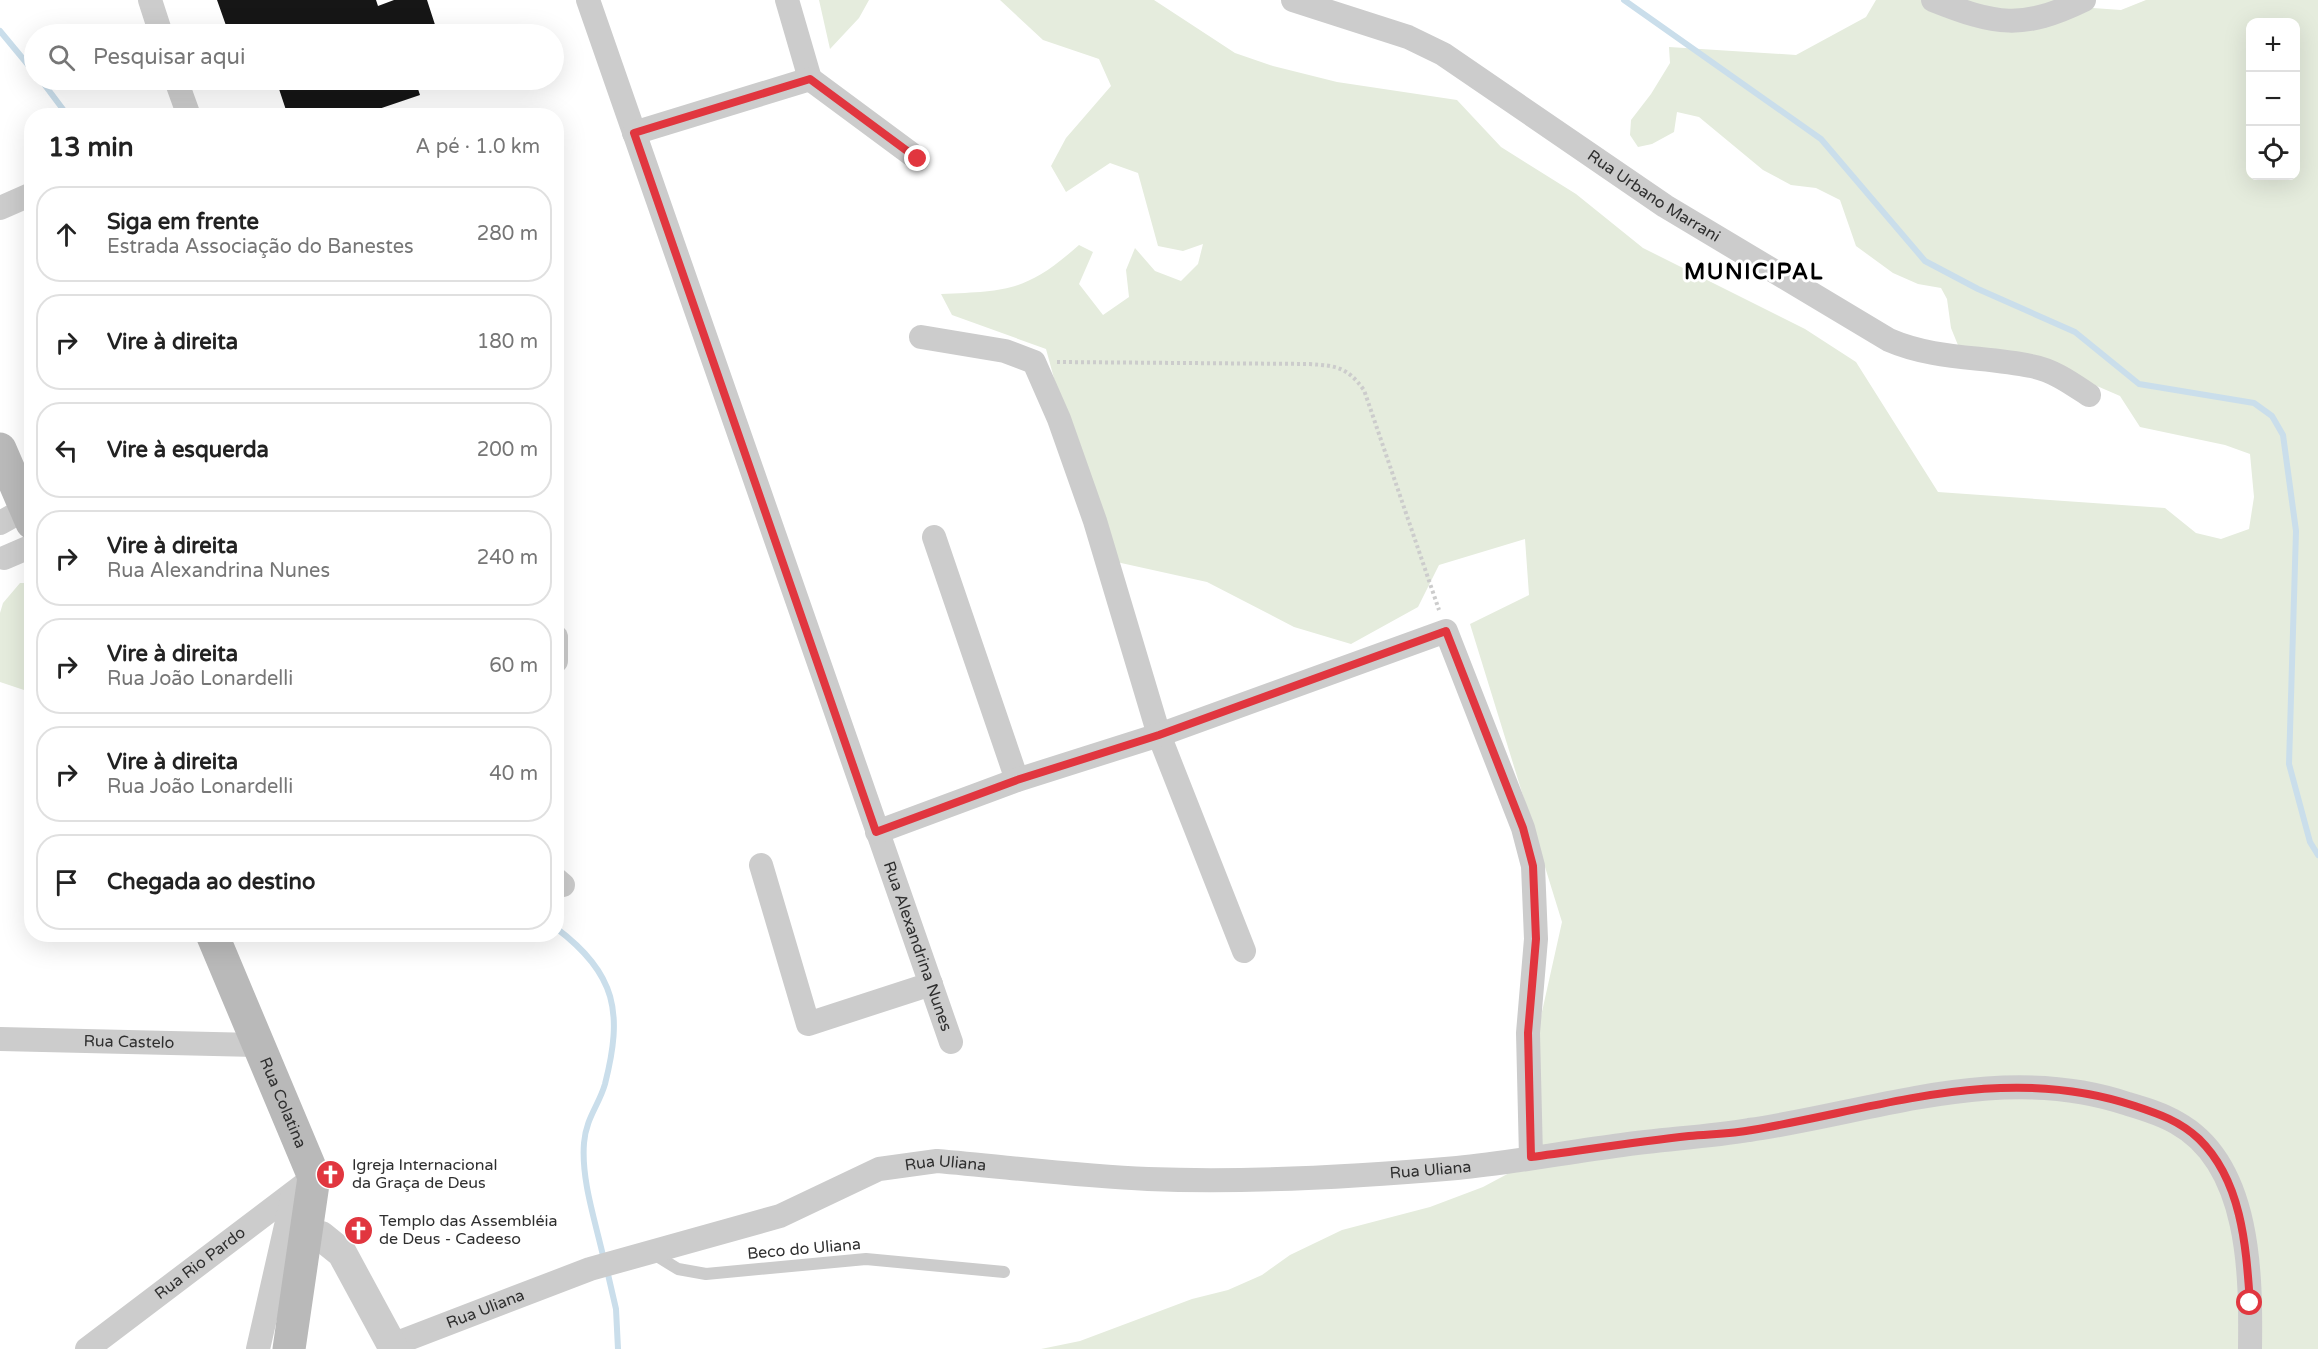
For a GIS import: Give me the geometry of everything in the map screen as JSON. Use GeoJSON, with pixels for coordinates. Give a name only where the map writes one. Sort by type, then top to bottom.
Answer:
{"type":"FeatureCollection","features":[{"type":"Feature","properties":{"kind":"main road"},"geometry":{"type":"LineString","coordinates":[[0,449],[19,518]]}},
{"type":"Feature","properties":{"kind":"main road","name":"Rua Colatina"},"geometry":{"type":"LineString","coordinates":[[215,942],[259,1045],[304,1186]]}},
{"type":"Feature","properties":{"kind":"main road"},"geometry":{"type":"LineString","coordinates":[[289,1349],[306,1232],[304,1186]]}},
{"type":"Feature","properties":{"kind":"street"},"geometry":{"type":"LineString","coordinates":[[150,0],[158,24]]}},
{"type":"Feature","properties":{"kind":"street","name":"Rua Alexandrina Nunes"},"geometry":{"type":"LineString","coordinates":[[588,0],[951,1042]]}},
{"type":"Feature","properties":{"kind":"street"},"geometry":{"type":"LineString","coordinates":[[787,0],[810,79],[918,159]]}},
{"type":"Feature","properties":{"kind":"street","name":"Rua Urbano Marrani"},"geometry":{"type":"LineString","coordinates":[[1293,0],[1408,37],[1443,54],[1665,206],[1889,340],[1906,348],[1942,356],[2031,366],[2059,376],[2089,395]]}},
{"type":"Feature","properties":{"kind":"street"},"geometry":{"type":"LineString","coordinates":[[1933,0],[1998,22],[2037,20],[2084,0]]}},
{"type":"Feature","properties":{"kind":"street"},"geometry":{"type":"LineString","coordinates":[[634,133],[810,79]]}},
{"type":"Feature","properties":{"kind":"street"},"geometry":{"type":"LineString","coordinates":[[180,90],[186,108]]}},
{"type":"Feature","properties":{"kind":"street"},"geometry":{"type":"LineString","coordinates":[[0,208],[24,198]]}},
{"type":"Feature","properties":{"kind":"street"},"geometry":{"type":"LineString","coordinates":[[921,337],[1005,351],[1034,362],[1059,419],[1095,520],[1159,735],[1244,951]]}},
{"type":"Feature","properties":{"kind":"street"},"geometry":{"type":"LineString","coordinates":[[934,537],[1017,780]]}},
{"type":"Feature","properties":{"kind":"street"},"geometry":{"type":"LineString","coordinates":[[1,559],[24,549]]}},
{"type":"Feature","properties":{"kind":"street"},"geometry":{"type":"LineString","coordinates":[[876,832],[1017,780],[1159,735],[1446,631],[1523,828],[1533,866],[1536,939],[1528,1033],[1531,1157]]}},
{"type":"Feature","properties":{"kind":"street"},"geometry":{"type":"LineString","coordinates":[[761,865],[808,1024],[931,984]]}},
{"type":"Feature","properties":{"kind":"street","name":"Rua Castelo"},"geometry":{"type":"LineString","coordinates":[[0,1039],[259,1045]]}},
{"type":"Feature","properties":{"kind":"street","name":"Rua Uliana"},"geometry":{"type":"LineString","coordinates":[[393,1347],[536,1288],[648,1250],[780,1216],[879,1169],[909,1164],[937,1161],[1146,1179],[1260,1180],[1461,1167],[1752,1130],[1868,1106],[1970,1089],[2069,1089],[2096,1094],[2178,1123],[2215,1157],[2229,1184],[2246,1247],[2250,1303],[2250,1349]]}},
{"type":"Feature","properties":{"kind":"street"},"geometry":{"type":"LineString","coordinates":[[258,1349],[304,1186]]}},
{"type":"Feature","properties":{"kind":"street","name":"Rua Rio Pardo"},"geometry":{"type":"LineString","coordinates":[[87,1349],[304,1186]]}},
{"type":"Feature","properties":{"kind":"street"},"geometry":{"type":"LineString","coordinates":[[306,1232],[321,1236],[342,1253],[393,1347]]}},
{"type":"Feature","properties":{"kind":"lane","name":"Beco do Uliana"},"geometry":{"type":"LineString","coordinates":[[648,1250],[678,1269],[706,1274],[866,1259],[1004,1272]]}},
{"type":"Feature","properties":{"kind":"path"},"geometry":{"type":"LineString","coordinates":[[1034,362],[1310,364],[1333,365],[1351,373],[1364,390],[1446,631]]}},
{"type":"Feature","properties":{"kind":"green space"},"geometry":{"type":"Polygon","coordinates":[[[819,0],[869,0],[859,18],[830,49],[819,0]]]}},
{"type":"Feature","properties":{"kind":"green space"},"geometry":{"type":"Polygon","coordinates":[[[1000,0],[1154,0],[1235,53],[1273,66],[1337,82],[1457,100],[1501,147],[1576,194],[1643,248],[1805,329],[1856,362],[1938,492],[2165,508],[2196,533],[2221,539],[2249,529],[2254,497],[2250,454],[2225,445],[2140,427],[2120,396],[2044,363],[1962,355],[1951,328],[1947,299],[1941,288],[1918,284],[1893,273],[1856,246],[1840,200],[1816,188],[1791,185],[1763,170],[1699,117],[1677,112],[1674,132],[1652,144],[1638,147],[1630,135],[1631,120],[1651,94],[1670,63],[1669,47],[1796,55],[1866,17],[1876,0],[2078,0],[2079,7],[2121,10],[2146,0],[2318,0],[2318,1349],[1041,1349],[1080,1341],[1192,1299],[1228,1290],[1262,1275],[1290,1255],[1342,1230],[1430,1207],[1483,1187],[1513,1171],[1526,1145],[1525,1088],[1562,922],[1470,624],[1529,595],[1525,539],[1439,565],[1418,607],[1351,644],[1294,627],[1207,582],[1112,561],[1067,426],[1046,349],[952,315],[941,294],[984,292],[1016,286],[1045,272],[1079,245],[1093,252],[1079,284],[1103,315],[1129,297],[1126,270],[1135,248],[1155,271],[1181,281],[1198,264],[1203,244],[1183,251],[1158,246],[1138,173],[1110,163],[1066,192],[1051,166],[1066,138],[1111,86],[1099,59],[1043,40],[1000,0]]]}},
{"type":"Feature","properties":{"kind":"green space"},"geometry":{"type":"Polygon","coordinates":[[[20,583],[24,583],[24,690],[0,682],[0,613],[3,603],[20,583]]]}},
{"type":"Feature","properties":{"kind":"building"},"geometry":{"type":"Polygon","coordinates":[[[217,0],[376,0],[378,6],[394,0],[427,0],[435,24],[225,24],[217,0]]]}},
{"type":"Feature","properties":{"kind":"building"},"geometry":{"type":"Polygon","coordinates":[[[279,90],[418,90],[420,95],[382,108],[285,108],[279,90]]]}},
{"type":"Feature","properties":{"kind":"waterway"},"geometry":{"type":"LineString","coordinates":[[1624,0],[1821,139],[1925,261],[1978,289],[2075,332],[2139,384],[2254,403],[2272,416],[2283,435],[2296,531],[2289,764],[2310,842],[2318,855]]}},
{"type":"Feature","properties":{"kind":"waterway"},"geometry":{"type":"LineString","coordinates":[[0,31],[24,60]]}},
{"type":"Feature","properties":{"kind":"waterway"},"geometry":{"type":"LineString","coordinates":[[48,90],[62,108]]}},
{"type":"Feature","properties":{"kind":"waterway"},"geometry":{"type":"LineString","coordinates":[[564,935],[592,962],[603,979],[610,997],[613,1016],[614,1036],[611,1059],[605,1084],[587,1126],[584,1143],[587,1187],[604,1260]]}},
{"type":"Feature","properties":{"kind":"waterway"},"geometry":{"type":"LineString","coordinates":[[607,1270],[616,1309],[618,1349]]}},
{"type":"Feature","properties":{"kind":"place","name":"Igreja Internacional da Graça de Deus"},"geometry":{"type":"Point","coordinates":[331,1174]}},
{"type":"Feature","properties":{"kind":"place","name":"Templo das Assembléia de Deus - Cadeeso"},"geometry":{"type":"Point","coordinates":[358,1230]}},
{"type":"Feature","properties":{"kind":"district","name":"MUNICIPAL"},"geometry":{"type":"Point","coordinates":[1754,272]}},
{"type":"Feature","properties":{"kind":"route"},"geometry":{"type":"LineString","coordinates":[[918,159],[810,79],[634,133],[876,832],[1017,780],[1159,735],[1446,631],[1529,844],[1533,866],[1536,939],[1528,1033],[1531,1157],[1752,1130],[1868,1106],[1970,1089],[2069,1089],[2096,1094],[2160,1114],[2178,1123],[2215,1157],[2229,1184],[2241,1222],[2246,1247],[2250,1303]]}}]}
